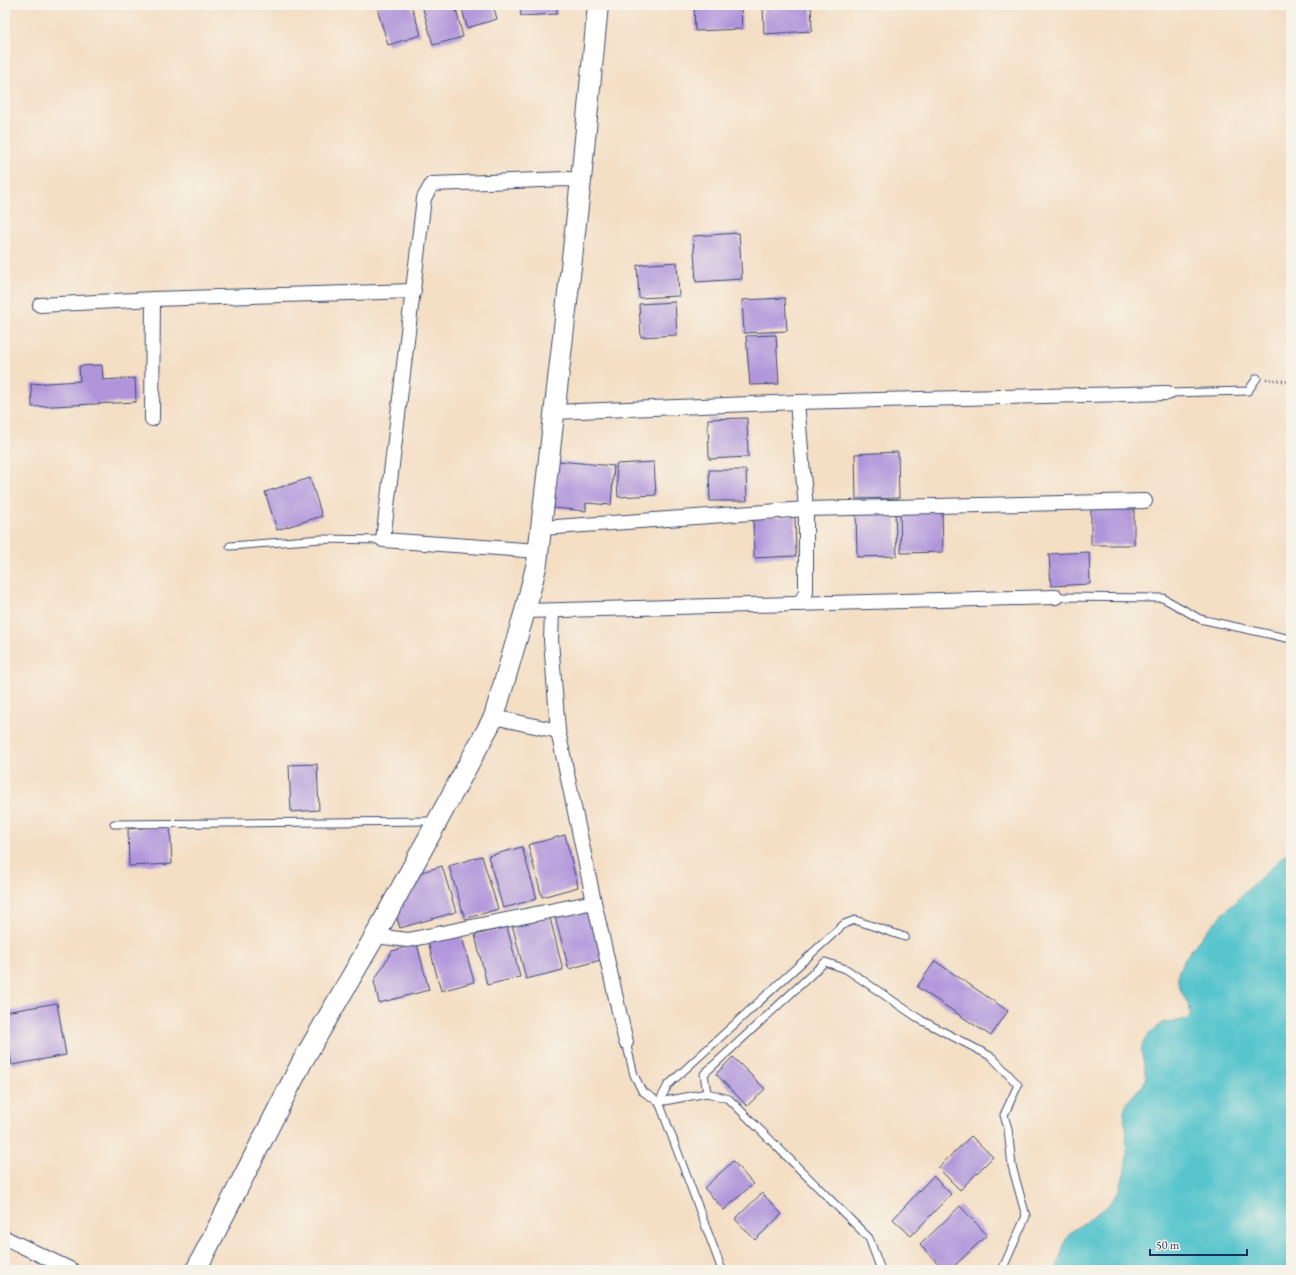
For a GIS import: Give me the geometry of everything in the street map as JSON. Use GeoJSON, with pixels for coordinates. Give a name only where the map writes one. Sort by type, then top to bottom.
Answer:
{"type":"FeatureCollection","features":[{"type":"Feature","properties":{"kind":"main road"},"geometry":{"type":"LineString","coordinates":[[196,1270],[302,1062],[376,936],[494,717],[526,612],[539,551],[581,180],[598,5]]}},
{"type":"Feature","properties":{"kind":"street"},"geometry":{"type":"LineString","coordinates":[[539,551],[384,540],[424,198],[432,184],[567,179],[581,180]]}},
{"type":"Feature","properties":{"kind":"street"},"geometry":{"type":"LineString","coordinates":[[40,305],[153,299],[414,291]]}},
{"type":"Feature","properties":{"kind":"street"},"geometry":{"type":"LineString","coordinates":[[152,419],[153,299]]}},
{"type":"Feature","properties":{"kind":"street"},"geometry":{"type":"LineString","coordinates":[[554,412],[797,402],[1168,393]]}},
{"type":"Feature","properties":{"kind":"street"},"geometry":{"type":"LineString","coordinates":[[797,402],[806,509],[806,592],[800,604]]}},
{"type":"Feature","properties":{"kind":"street"},"geometry":{"type":"LineString","coordinates":[[542,528],[806,509],[1145,501]]}},
{"type":"Feature","properties":{"kind":"street"},"geometry":{"type":"LineString","coordinates":[[526,612],[1056,597]]}},
{"type":"Feature","properties":{"kind":"street"},"geometry":{"type":"LineString","coordinates":[[552,611],[551,640],[558,731],[594,902],[626,1042]]}},
{"type":"Feature","properties":{"kind":"street"},"geometry":{"type":"LineString","coordinates":[[494,717],[558,731]]}},
{"type":"Feature","properties":{"kind":"street"},"geometry":{"type":"LineString","coordinates":[[376,936],[408,940],[594,902]]}},
{"type":"Feature","properties":{"kind":"street"},"geometry":{"type":"LineString","coordinates":[[5,1238],[72,1270]]}},
{"type":"Feature","properties":{"kind":"lane"},"geometry":{"type":"LineString","coordinates":[[1168,393],[1248,391],[1257,378]]}},
{"type":"Feature","properties":{"kind":"lane"},"geometry":{"type":"LineString","coordinates":[[230,546],[322,540],[384,540]]}},
{"type":"Feature","properties":{"kind":"lane"},"geometry":{"type":"LineString","coordinates":[[1056,597],[1164,598],[1200,619],[1291,639]]}},
{"type":"Feature","properties":{"kind":"lane"},"geometry":{"type":"LineString","coordinates":[[114,824],[437,821]]}},
{"type":"Feature","properties":{"kind":"lane"},"geometry":{"type":"LineString","coordinates":[[659,1102],[668,1085],[844,924],[855,920],[904,937]]}},
{"type":"Feature","properties":{"kind":"lane"},"geometry":{"type":"LineString","coordinates":[[707,1093],[704,1074],[825,962],[846,969],[921,1020],[992,1057],[1018,1085],[1004,1115],[1008,1129],[1012,1166],[1026,1216],[1002,1270]]}},
{"type":"Feature","properties":{"kind":"lane"},"geometry":{"type":"LineString","coordinates":[[626,1042],[634,1075],[642,1091],[659,1102],[722,1270]]}},
{"type":"Feature","properties":{"kind":"lane"},"geometry":{"type":"LineString","coordinates":[[659,1102],[707,1093],[729,1099],[864,1232],[869,1238],[881,1270]]}},
{"type":"Feature","properties":{"kind":"path"},"geometry":{"type":"LineString","coordinates":[[1257,378],[1291,382]]}},
{"type":"Feature","properties":{"kind":"water"},"geometry":{"type":"Polygon","coordinates":[[[1291,849],[1291,1270],[1056,1270],[1066,1239],[1071,1232],[1108,1206],[1119,1191],[1125,1171],[1127,1155],[1124,1111],[1127,1102],[1143,1085],[1147,1077],[1141,1051],[1143,1043],[1150,1033],[1164,1022],[1186,1020],[1190,1016],[1189,1007],[1178,982],[1178,976],[1183,963],[1194,947],[1227,910],[1291,849]]]}},
{"type":"Feature","properties":{"kind":"building"},"geometry":{"type":"Polygon","coordinates":[[[376,5],[411,5],[421,35],[388,45],[376,5]]]}},
{"type":"Feature","properties":{"kind":"building"},"geometry":{"type":"Polygon","coordinates":[[[422,5],[455,5],[463,37],[433,45],[422,5]]]}},
{"type":"Feature","properties":{"kind":"building"},"geometry":{"type":"Polygon","coordinates":[[[461,5],[493,5],[497,19],[467,28],[461,5]]]}},
{"type":"Feature","properties":{"kind":"building"},"geometry":{"type":"Polygon","coordinates":[[[520,5],[557,5],[557,14],[521,16],[520,5]]]}},
{"type":"Feature","properties":{"kind":"building"},"geometry":{"type":"Polygon","coordinates":[[[694,5],[741,5],[742,29],[695,31],[694,5]]]}},
{"type":"Feature","properties":{"kind":"building"},"geometry":{"type":"Polygon","coordinates":[[[763,5],[811,5],[812,31],[764,34],[763,5]]]}},
{"type":"Feature","properties":{"kind":"building"},"geometry":{"type":"Polygon","coordinates":[[[739,233],[742,279],[696,282],[693,236],[739,233]]]}},
{"type":"Feature","properties":{"kind":"building"},"geometry":{"type":"Polygon","coordinates":[[[677,262],[679,296],[639,298],[637,265],[677,262]]]}},
{"type":"Feature","properties":{"kind":"building"},"geometry":{"type":"Polygon","coordinates":[[[785,298],[787,331],[744,333],[742,300],[785,298]]]}},
{"type":"Feature","properties":{"kind":"building"},"geometry":{"type":"Polygon","coordinates":[[[675,302],[677,335],[641,337],[639,304],[675,302]]]}},
{"type":"Feature","properties":{"kind":"building"},"geometry":{"type":"Polygon","coordinates":[[[776,335],[779,384],[750,385],[746,336],[776,335]]]}},
{"type":"Feature","properties":{"kind":"building"},"geometry":{"type":"Polygon","coordinates":[[[102,365],[103,380],[135,378],[136,402],[32,407],[31,384],[80,381],[79,366],[102,365]]]}},
{"type":"Feature","properties":{"kind":"building"},"geometry":{"type":"Polygon","coordinates":[[[747,418],[748,457],[709,459],[708,419],[747,418]]]}},
{"type":"Feature","properties":{"kind":"building"},"geometry":{"type":"Polygon","coordinates":[[[898,452],[899,498],[856,499],[855,454],[898,452]]]}},
{"type":"Feature","properties":{"kind":"building"},"geometry":{"type":"Polygon","coordinates":[[[558,461],[614,466],[611,505],[586,503],[586,511],[554,508],[558,461]]]}},
{"type":"Feature","properties":{"kind":"building"},"geometry":{"type":"Polygon","coordinates":[[[654,462],[656,495],[618,497],[616,464],[654,462]]]}},
{"type":"Feature","properties":{"kind":"building"},"geometry":{"type":"Polygon","coordinates":[[[709,470],[746,470],[747,501],[710,501],[709,470]]]}},
{"type":"Feature","properties":{"kind":"building"},"geometry":{"type":"Polygon","coordinates":[[[310,478],[322,516],[277,530],[265,492],[310,478]]]}},
{"type":"Feature","properties":{"kind":"building"},"geometry":{"type":"Polygon","coordinates":[[[1091,508],[1134,509],[1134,545],[1091,545],[1091,508]]]}},
{"type":"Feature","properties":{"kind":"building"},"geometry":{"type":"Polygon","coordinates":[[[895,511],[897,556],[857,557],[856,512],[895,511]]]}},
{"type":"Feature","properties":{"kind":"building"},"geometry":{"type":"Polygon","coordinates":[[[942,511],[943,552],[901,553],[900,512],[942,511]]]}},
{"type":"Feature","properties":{"kind":"building"},"geometry":{"type":"Polygon","coordinates":[[[795,516],[796,556],[754,558],[753,518],[795,516]]]}},
{"type":"Feature","properties":{"kind":"building"},"geometry":{"type":"Polygon","coordinates":[[[1089,552],[1090,584],[1051,586],[1049,554],[1089,552]]]}},
{"type":"Feature","properties":{"kind":"building"},"geometry":{"type":"Polygon","coordinates":[[[317,764],[319,810],[291,812],[289,765],[317,764]]]}},
{"type":"Feature","properties":{"kind":"building"},"geometry":{"type":"Polygon","coordinates":[[[170,826],[172,864],[129,866],[128,829],[170,826]]]}},
{"type":"Feature","properties":{"kind":"building"},"geometry":{"type":"Polygon","coordinates":[[[565,835],[578,887],[542,897],[528,845],[565,835]]]}},
{"type":"Feature","properties":{"kind":"building"},"geometry":{"type":"Polygon","coordinates":[[[522,847],[537,899],[503,908],[488,856],[522,847]]]}},
{"type":"Feature","properties":{"kind":"building"},"geometry":{"type":"Polygon","coordinates":[[[482,856],[498,909],[465,919],[449,866],[482,856]]]}},
{"type":"Feature","properties":{"kind":"building"},"geometry":{"type":"Polygon","coordinates":[[[442,866],[456,912],[400,928],[396,915],[422,872],[442,866]]]}},
{"type":"Feature","properties":{"kind":"building"},"geometry":{"type":"Polygon","coordinates":[[[591,908],[604,959],[569,969],[555,917],[591,908]]]}},
{"type":"Feature","properties":{"kind":"building"},"geometry":{"type":"Polygon","coordinates":[[[549,914],[563,970],[526,979],[512,924],[549,914]]]}},
{"type":"Feature","properties":{"kind":"building"},"geometry":{"type":"Polygon","coordinates":[[[507,927],[520,977],[487,985],[475,935],[507,927]]]}},
{"type":"Feature","properties":{"kind":"building"},"geometry":{"type":"Polygon","coordinates":[[[461,933],[474,982],[441,991],[428,942],[461,933]]]}},
{"type":"Feature","properties":{"kind":"building"},"geometry":{"type":"Polygon","coordinates":[[[417,944],[429,990],[379,1003],[374,981],[392,951],[417,944]]]}},
{"type":"Feature","properties":{"kind":"building"},"geometry":{"type":"Polygon","coordinates":[[[935,961],[1008,1011],[991,1036],[917,987],[935,961]]]}},
{"type":"Feature","properties":{"kind":"building"},"geometry":{"type":"Polygon","coordinates":[[[57,1003],[66,1055],[12,1065],[5,1022],[5,1012],[57,1003]]]}},
{"type":"Feature","properties":{"kind":"building"},"geometry":{"type":"Polygon","coordinates":[[[733,1057],[765,1089],[747,1106],[716,1074],[733,1057]]]}},
{"type":"Feature","properties":{"kind":"building"},"geometry":{"type":"Polygon","coordinates":[[[971,1136],[993,1157],[960,1190],[938,1168],[971,1136]]]}},
{"type":"Feature","properties":{"kind":"building"},"geometry":{"type":"Polygon","coordinates":[[[733,1161],[753,1184],[724,1210],[704,1188],[733,1161]]]}},
{"type":"Feature","properties":{"kind":"building"},"geometry":{"type":"Polygon","coordinates":[[[933,1176],[951,1194],[911,1236],[893,1219],[933,1176]]]}},
{"type":"Feature","properties":{"kind":"building"},"geometry":{"type":"Polygon","coordinates":[[[762,1193],[782,1214],[755,1240],[735,1219],[762,1193]]]}},
{"type":"Feature","properties":{"kind":"building"},"geometry":{"type":"Polygon","coordinates":[[[960,1206],[987,1235],[950,1270],[944,1270],[920,1245],[960,1206]]]}}]}
